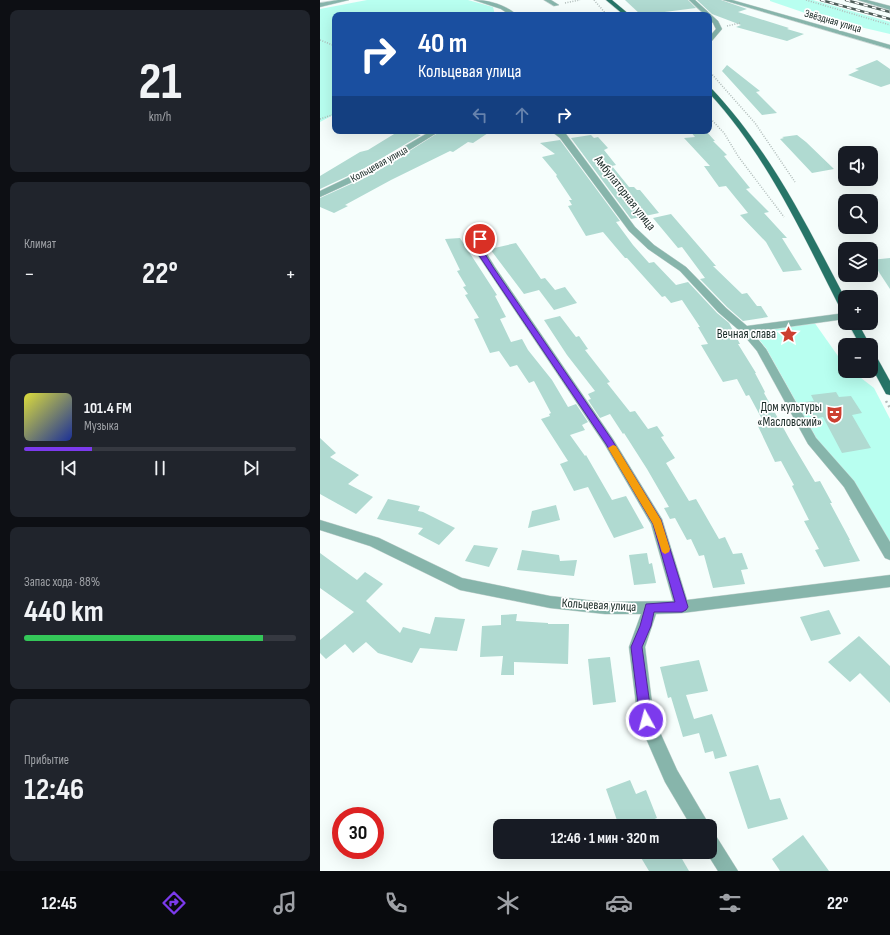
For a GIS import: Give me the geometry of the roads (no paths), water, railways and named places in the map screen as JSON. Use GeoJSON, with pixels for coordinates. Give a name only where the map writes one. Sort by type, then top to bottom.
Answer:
{"type":"FeatureCollection","features":[{"type":"Feature","properties":{"kind":"main road"},"geometry":{"type":"LineString","coordinates":[[609,0],[623,12]]}},
{"type":"Feature","properties":{"kind":"main road"},"geometry":{"type":"LineString","coordinates":[[712,92],[739,121],[786,195],[838,295]]}},
{"type":"Feature","properties":{"kind":"main road"},"geometry":{"type":"LineString","coordinates":[[878,369],[890,391]]}},
{"type":"Feature","properties":{"kind":"street"},"geometry":{"type":"LineString","coordinates":[[320,5],[346,0]]}},
{"type":"Feature","properties":{"kind":"street"},"geometry":{"type":"LineString","coordinates":[[477,0],[503,8],[509,12]]}},
{"type":"Feature","properties":{"kind":"street"},"geometry":{"type":"LineString","coordinates":[[548,0],[556,5]]}},
{"type":"Feature","properties":{"kind":"street"},"geometry":{"type":"LineString","coordinates":[[692,0],[704,12]]}},
{"type":"Feature","properties":{"kind":"street","name":"Звёздная улица"},"geometry":{"type":"LineString","coordinates":[[726,0],[890,47]]}},
{"type":"Feature","properties":{"kind":"street"},"geometry":{"type":"LineString","coordinates":[[861,0],[890,8]]}},
{"type":"Feature","properties":{"kind":"street"},"geometry":{"type":"LineString","coordinates":[[712,19],[716,22],[719,29],[712,37]]}},
{"type":"Feature","properties":{"kind":"street"},"geometry":{"type":"LineString","coordinates":[[862,39],[884,52]]}},
{"type":"Feature","properties":{"kind":"street","name":"Кольцевая улица"},"geometry":{"type":"LineString","coordinates":[[320,194],[368,171],[431,134]]}},
{"type":"Feature","properties":{"kind":"street","name":"Амбулаторная улица"},"geometry":{"type":"LineString","coordinates":[[560,134],[563,136],[632,230],[651,247],[683,269],[722,310],[745,330],[761,349],[812,441],[848,484],[890,554]]}},
{"type":"Feature","properties":{"kind":"street"},"geometry":{"type":"LineString","coordinates":[[480,239],[482,254],[490,267],[609,442],[657,523],[682,607]]}},
{"type":"Feature","properties":{"kind":"street"},"geometry":{"type":"LineString","coordinates":[[745,330],[760,326],[838,317]]}},
{"type":"Feature","properties":{"kind":"street","name":"Кольцевая улица"},"geometry":{"type":"LineString","coordinates":[[323,522],[374,542],[460,584],[550,602],[605,608],[682,607],[890,581]]}},
{"type":"Feature","properties":{"kind":"street"},"geometry":{"type":"LineString","coordinates":[[650,607],[637,647],[646,720],[671,776],[697,819]]}},
{"type":"Feature","properties":{"kind":"street"},"geometry":{"type":"LineString","coordinates":[[717,853],[729,871]]}},
{"type":"Feature","properties":{"kind":"railway"},"geometry":{"type":"LineString","coordinates":[[821,0],[890,19]]}},
{"type":"Feature","properties":{"kind":"railway"},"geometry":{"type":"LineString","coordinates":[[846,0],[890,12]]}},
{"type":"Feature","properties":{"kind":"place","name":"Вечная слава"},"geometry":{"type":"Point","coordinates":[789,334]}},
{"type":"Feature","properties":{"kind":"place","name":"Дом культуры «Масловский»"},"geometry":{"type":"Point","coordinates":[835,414]}}]}
